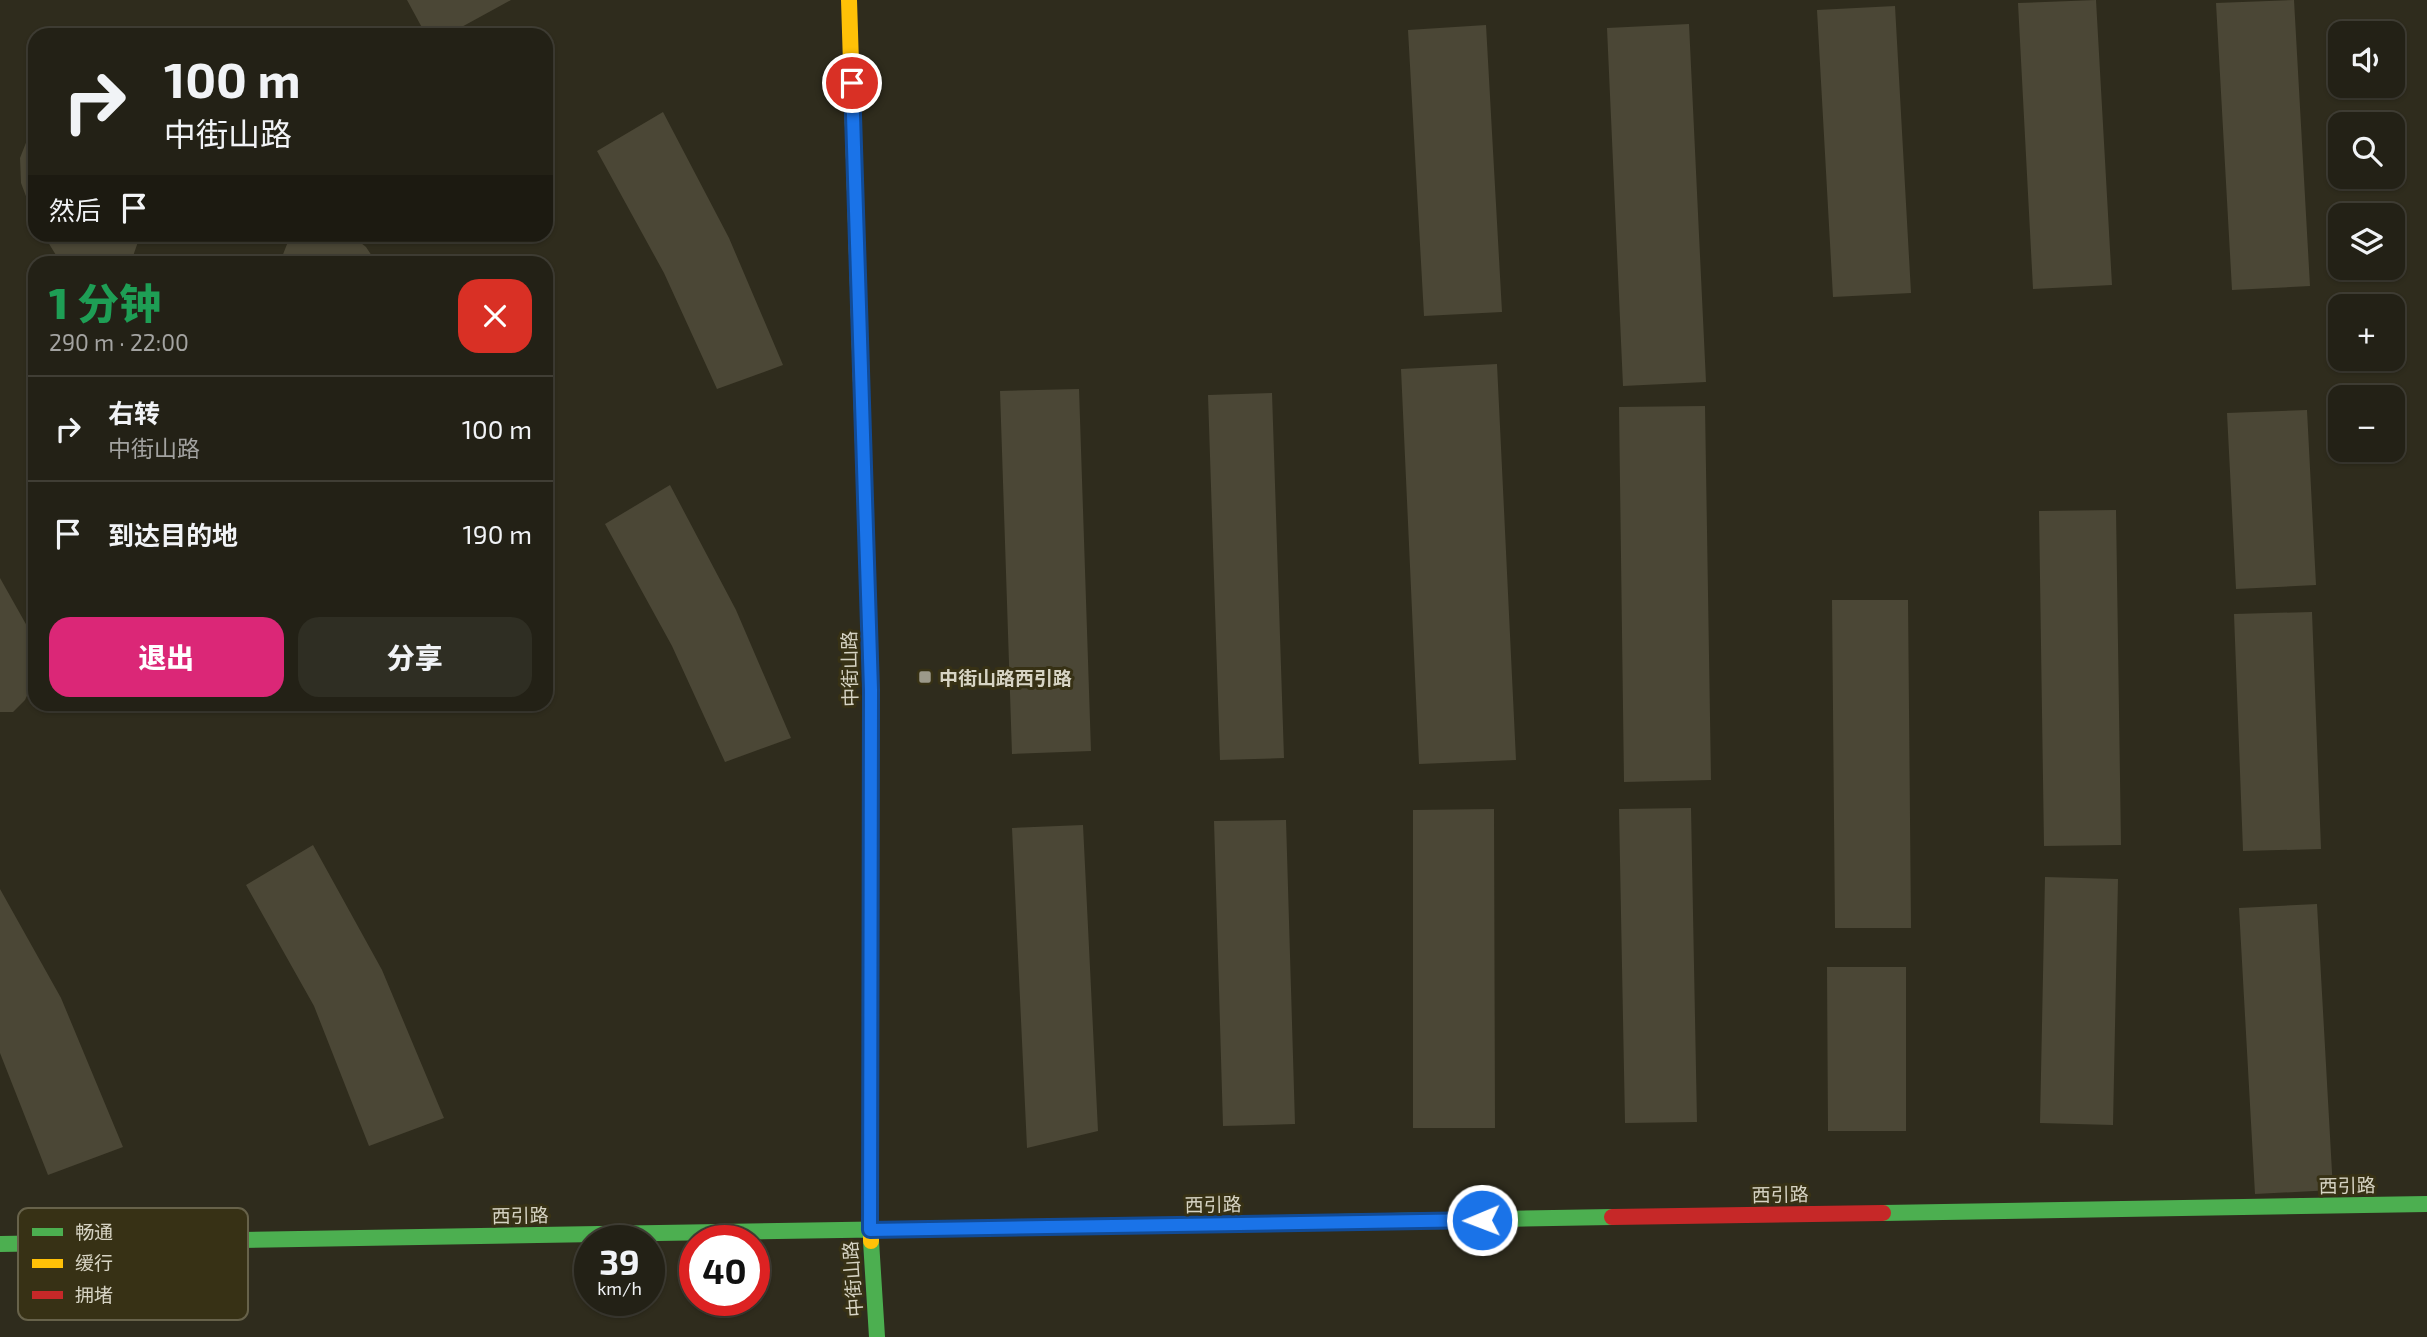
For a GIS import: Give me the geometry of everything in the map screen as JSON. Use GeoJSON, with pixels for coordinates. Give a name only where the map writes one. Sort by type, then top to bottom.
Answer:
{"type":"FeatureCollection","features":[{"type":"Feature","properties":{"kind":"street","name":"中街山路"},"geometry":{"type":"LineString","coordinates":[[849,0],[871,690],[870,1230],[877,1337]]}},
{"type":"Feature","properties":{"kind":"street","name":"西引路"},"geometry":{"type":"LineString","coordinates":[[248,1240],[2427,1204]]}},
{"type":"Feature","properties":{"kind":"street","name":"西引路"},"geometry":{"type":"LineString","coordinates":[[0,1244],[18,1244]]}},
{"type":"Feature","properties":{"kind":"building"},"geometry":{"type":"Polygon","coordinates":[[[407,0],[511,0],[460,28],[422,28],[407,0]]]}},
{"type":"Feature","properties":{"kind":"building"},"geometry":{"type":"Polygon","coordinates":[[[2096,0],[2112,285],[2033,289],[2018,3],[2096,0]]]}},
{"type":"Feature","properties":{"kind":"building"},"geometry":{"type":"Polygon","coordinates":[[[2294,0],[2310,286],[2232,290],[2216,3],[2294,0]]]}},
{"type":"Feature","properties":{"kind":"building"},"geometry":{"type":"Polygon","coordinates":[[[1895,6],[1911,293],[1833,297],[1817,10],[1895,6]]]}},
{"type":"Feature","properties":{"kind":"building"},"geometry":{"type":"Polygon","coordinates":[[[1689,24],[1706,382],[1623,386],[1607,28],[1689,24]]]}},
{"type":"Feature","properties":{"kind":"building"},"geometry":{"type":"Polygon","coordinates":[[[1486,25],[1502,312],[1424,316],[1408,30],[1486,25]]]}},
{"type":"Feature","properties":{"kind":"building"},"geometry":{"type":"Polygon","coordinates":[[[663,112],[729,238],[783,365],[717,389],[664,273],[597,151],[663,112]]]}},
{"type":"Feature","properties":{"kind":"building"},"geometry":{"type":"Polygon","coordinates":[[[28,138],[28,202],[21,183],[20,158],[28,138]]]}},
{"type":"Feature","properties":{"kind":"building"},"geometry":{"type":"Polygon","coordinates":[[[48,242],[138,242],[133,256],[57,256],[48,242]]]}},
{"type":"Feature","properties":{"kind":"building"},"geometry":{"type":"Polygon","coordinates":[[[288,242],[360,242],[372,256],[282,256],[288,242]]]}},
{"type":"Feature","properties":{"kind":"building"},"geometry":{"type":"Polygon","coordinates":[[[1497,364],[1516,760],[1419,764],[1401,369],[1497,364]]]}},
{"type":"Feature","properties":{"kind":"building"},"geometry":{"type":"Polygon","coordinates":[[[1079,389],[1091,751],[1012,754],[1000,391],[1079,389]]]}},
{"type":"Feature","properties":{"kind":"building"},"geometry":{"type":"Polygon","coordinates":[[[1272,393],[1284,758],[1220,760],[1208,395],[1272,393]]]}},
{"type":"Feature","properties":{"kind":"building"},"geometry":{"type":"Polygon","coordinates":[[[1705,406],[1711,780],[1624,782],[1619,407],[1705,406]]]}},
{"type":"Feature","properties":{"kind":"building"},"geometry":{"type":"Polygon","coordinates":[[[2307,410],[2316,585],[2236,589],[2227,413],[2307,410]]]}},
{"type":"Feature","properties":{"kind":"building"},"geometry":{"type":"Polygon","coordinates":[[[670,485],[736,610],[791,738],[725,762],[672,646],[605,524],[670,485]]]}},
{"type":"Feature","properties":{"kind":"building"},"geometry":{"type":"Polygon","coordinates":[[[2116,510],[2121,845],[2044,846],[2039,511],[2116,510]]]}},
{"type":"Feature","properties":{"kind":"building"},"geometry":{"type":"Polygon","coordinates":[[[0,578],[27,626],[28,694],[13,712],[0,712],[0,578]]]}},
{"type":"Feature","properties":{"kind":"building"},"geometry":{"type":"Polygon","coordinates":[[[1832,600],[1908,600],[1911,928],[1835,928],[1832,600]]]}},
{"type":"Feature","properties":{"kind":"building"},"geometry":{"type":"Polygon","coordinates":[[[2312,612],[2321,849],[2243,851],[2234,614],[2312,612]]]}},
{"type":"Feature","properties":{"kind":"building"},"geometry":{"type":"Polygon","coordinates":[[[1691,808],[1697,1122],[1625,1123],[1619,809],[1691,808]]]}},
{"type":"Feature","properties":{"kind":"building"},"geometry":{"type":"Polygon","coordinates":[[[1494,809],[1495,1128],[1413,1128],[1413,810],[1494,809]]]}},
{"type":"Feature","properties":{"kind":"building"},"geometry":{"type":"Polygon","coordinates":[[[1286,820],[1295,1124],[1223,1126],[1214,821],[1286,820]]]}},
{"type":"Feature","properties":{"kind":"building"},"geometry":{"type":"Polygon","coordinates":[[[1083,825],[1098,1131],[1027,1148],[1012,828],[1083,825]]]}},
{"type":"Feature","properties":{"kind":"building"},"geometry":{"type":"Polygon","coordinates":[[[313,845],[382,970],[444,1118],[369,1146],[314,1006],[246,885],[313,845]]]}},
{"type":"Feature","properties":{"kind":"building"},"geometry":{"type":"Polygon","coordinates":[[[2045,877],[2118,879],[2113,1125],[2040,1123],[2045,877]]]}},
{"type":"Feature","properties":{"kind":"building"},"geometry":{"type":"Polygon","coordinates":[[[0,889],[61,998],[123,1147],[48,1175],[0,1053],[0,889]]]}},
{"type":"Feature","properties":{"kind":"building"},"geometry":{"type":"Polygon","coordinates":[[[2317,904],[2333,1190],[2255,1194],[2239,908],[2317,904]]]}},
{"type":"Feature","properties":{"kind":"building"},"geometry":{"type":"Polygon","coordinates":[[[1827,967],[1906,967],[1906,1131],[1828,1131],[1827,967]]]}},
{"type":"Feature","properties":{"kind":"traffic: fast"},"geometry":{"type":"LineString","coordinates":[[861,383],[871,689],[871,885]]}},
{"type":"Feature","properties":{"kind":"traffic: fast"},"geometry":{"type":"LineString","coordinates":[[1883,1213],[2427,1204]]}},
{"type":"Feature","properties":{"kind":"traffic: fast"},"geometry":{"type":"LineString","coordinates":[[1175,1225],[1612,1217]]}},
{"type":"Feature","properties":{"kind":"traffic: fast"},"geometry":{"type":"LineString","coordinates":[[248,1240],[904,1229]]}},
{"type":"Feature","properties":{"kind":"traffic: fast"},"geometry":{"type":"LineString","coordinates":[[871,1241],[877,1337]]}},
{"type":"Feature","properties":{"kind":"traffic: fast"},"geometry":{"type":"LineString","coordinates":[[0,1244],[18,1244]]}},
{"type":"Feature","properties":{"kind":"traffic: slow"},"geometry":{"type":"LineString","coordinates":[[849,0],[861,383]]}},
{"type":"Feature","properties":{"kind":"traffic: slow"},"geometry":{"type":"LineString","coordinates":[[871,885],[871,1241]]}},
{"type":"Feature","properties":{"kind":"traffic: jam"},"geometry":{"type":"LineString","coordinates":[[1612,1217],[1883,1213]]}},
{"type":"Feature","properties":{"kind":"traffic: jam"},"geometry":{"type":"LineString","coordinates":[[904,1229],[1175,1225]]}},
{"type":"Feature","properties":{"kind":"place","name":"中街山路西引路"},"geometry":{"type":"Point","coordinates":[925,677]}},
{"type":"Feature","properties":{"kind":"route"},"geometry":{"type":"LineString","coordinates":[[852,83],[871,690],[870,1230],[1482,1220]]}}]}
